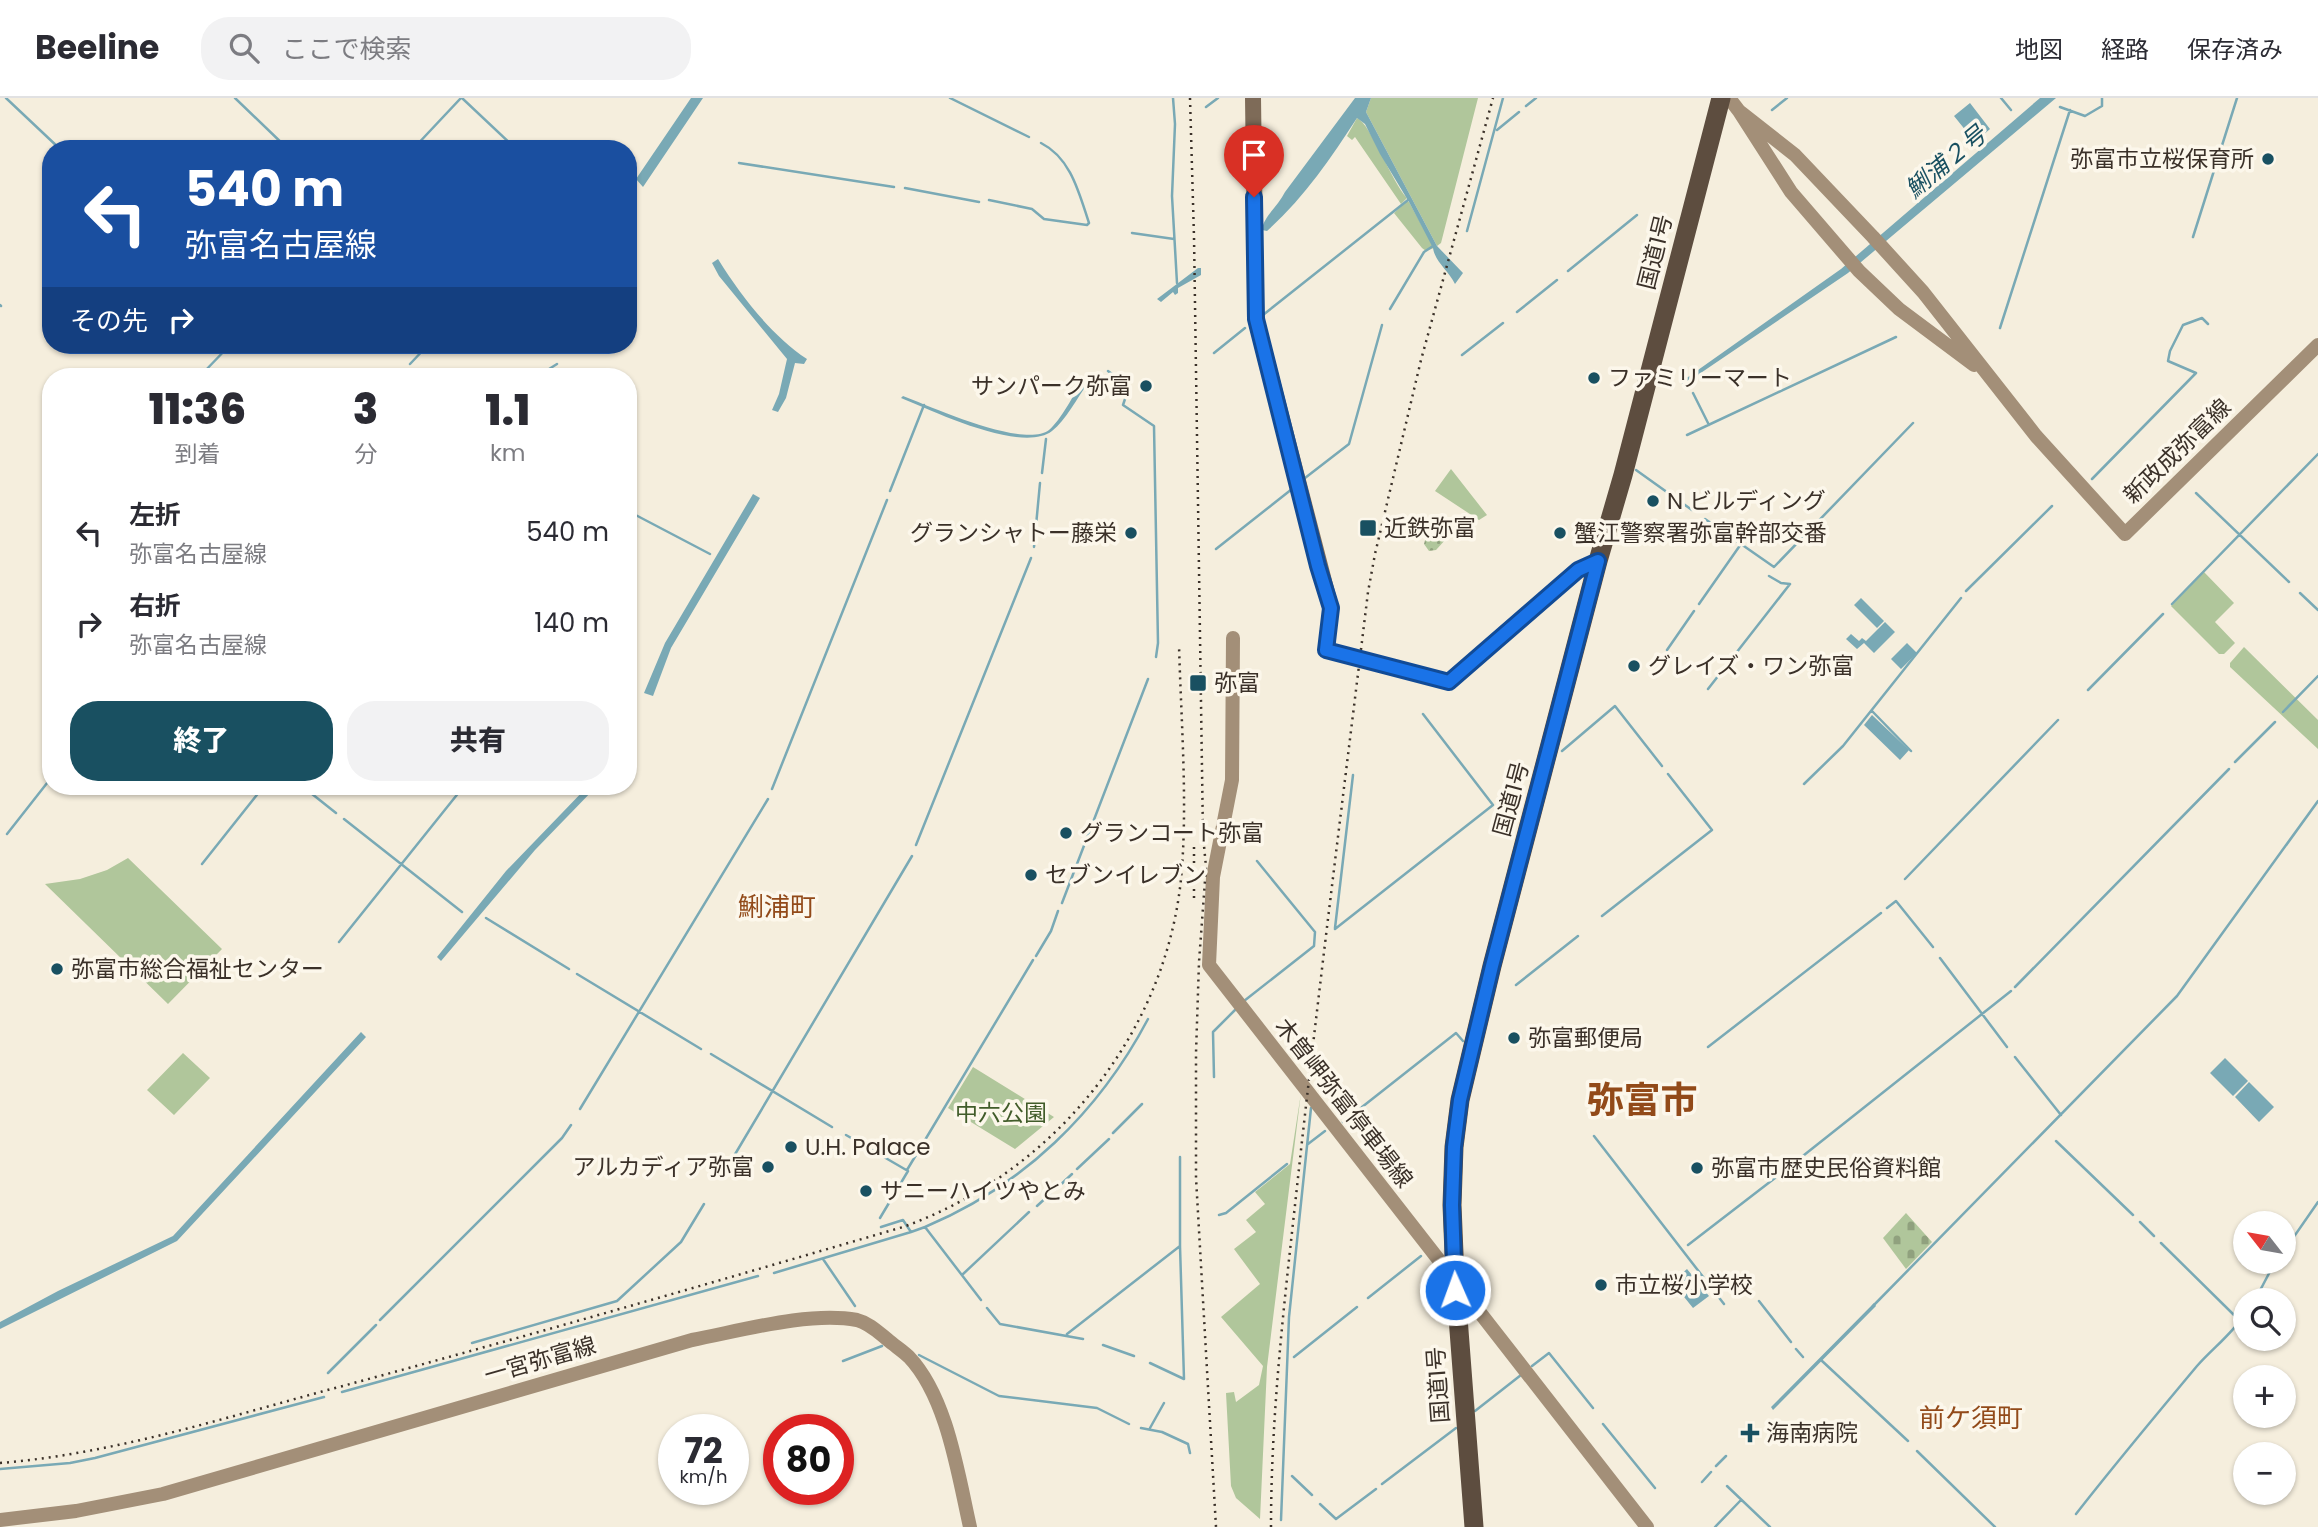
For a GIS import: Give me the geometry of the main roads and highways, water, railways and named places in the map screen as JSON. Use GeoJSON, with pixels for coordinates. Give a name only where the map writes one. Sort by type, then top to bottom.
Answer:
{"type":"FeatureCollection","features":[{"type":"Feature","properties":{"kind":"highway","name":"国道1号"},"geometry":{"type":"LineString","coordinates":[[1474,1527],[1455,1278],[1454,1147],[1460,1100],[1492,966],[1721,98]]}},
{"type":"Feature","properties":{"kind":"main road"},"geometry":{"type":"LineString","coordinates":[[1253,98],[1256,319],[1331,608],[1326,650],[1449,682],[1578,570],[1598,561]]}},
{"type":"Feature","properties":{"kind":"main road","name":"新政成弥富線"},"geometry":{"type":"LineString","coordinates":[[1728,98],[1791,192],[1852,264],[1899,309],[1990,378]]}},
{"type":"Feature","properties":{"kind":"main road","name":"新政成弥富線"},"geometry":{"type":"LineString","coordinates":[[1739,111],[1795,155],[1878,242],[1923,292],[2036,436],[2125,534],[2318,345]]}},
{"type":"Feature","properties":{"kind":"main road","name":"木曽岬弥富停車場線"},"geometry":{"type":"LineString","coordinates":[[1233,638],[1232,780],[1213,877],[1209,965],[1647,1527]]}},
{"type":"Feature","properties":{"kind":"main road","name":"一宮弥富線"},"geometry":{"type":"LineString","coordinates":[[0,1520],[76,1511],[163,1494],[692,1340],[772,1324],[824,1318],[870,1325],[909,1357],[929,1385],[947,1433],[970,1527]]}},
{"type":"Feature","properties":{"kind":"water"},"geometry":{"type":"Polygon","coordinates":[[[691,98],[703,98],[643,187],[637,178],[691,98]]]}},
{"type":"Feature","properties":{"kind":"water"},"geometry":{"type":"Polygon","coordinates":[[[1355,98],[1371,98],[1366,112],[1437,246],[1463,273],[1455,284],[1436,258],[1409,202],[1365,124],[1357,118],[1304,192],[1267,231],[1262,230],[1268,216],[1355,98]]]}},
{"type":"Feature","properties":{"kind":"water"},"geometry":{"type":"Polygon","coordinates":[[[2040,98],[2056,98],[1848,273],[1683,385],[1681,382],[1841,269],[2040,98]]]}},
{"type":"Feature","properties":{"kind":"water"},"geometry":{"type":"Polygon","coordinates":[[[1970,103],[1990,129],[1975,142],[1954,116],[1970,103]]]}},
{"type":"Feature","properties":{"kind":"water"},"geometry":{"type":"Polygon","coordinates":[[[718,259],[758,314],[781,338],[807,359],[804,364],[795,363],[786,398],[778,412],[772,410],[779,394],[787,359],[719,276],[712,263],[718,259]]]}},
{"type":"Feature","properties":{"kind":"water"},"geometry":{"type":"Polygon","coordinates":[[[1201,268],[1201,275],[1178,288],[1178,293],[1175,295],[1173,292],[1161,302],[1157,299],[1201,268]]]}},
{"type":"Feature","properties":{"kind":"water"},"geometry":{"type":"Polygon","coordinates":[[[1083,380],[1088,383],[1062,421],[1052,431],[1038,437],[999,434],[977,428],[901,398],[903,396],[955,417],[999,430],[1037,434],[1054,426],[1083,380]]]}},
{"type":"Feature","properties":{"kind":"water"},"geometry":{"type":"Polygon","coordinates":[[[753,494],[760,498],[671,648],[653,696],[644,693],[665,643],[753,494]]]}},
{"type":"Feature","properties":{"kind":"water"},"geometry":{"type":"Polygon","coordinates":[[[1861,598],[1884,621],[1877,628],[1854,605],[1861,598]]]}},
{"type":"Feature","properties":{"kind":"water"},"geometry":{"type":"Polygon","coordinates":[[[1885,622],[1895,632],[1874,653],[1864,643],[1857,649],[1846,639],[1851,634],[1859,641],[1862,638],[1866,641],[1885,622]]]}},
{"type":"Feature","properties":{"kind":"water"},"geometry":{"type":"Polygon","coordinates":[[[1907,643],[1917,653],[1901,669],[1891,659],[1907,643]]]}},
{"type":"Feature","properties":{"kind":"water"},"geometry":{"type":"Polygon","coordinates":[[[1872,715],[1909,750],[1900,760],[1864,725],[1872,715]]]}},
{"type":"Feature","properties":{"kind":"water"},"geometry":{"type":"Polygon","coordinates":[[[579,795],[588,795],[535,850],[441,961],[437,957],[506,871],[579,795]]]}},
{"type":"Feature","properties":{"kind":"water"},"geometry":{"type":"Polygon","coordinates":[[[361,1032],[366,1037],[177,1241],[0,1329],[0,1322],[173,1236],[361,1032]]]}},
{"type":"Feature","properties":{"kind":"water"},"geometry":{"type":"Polygon","coordinates":[[[2225,1058],[2248,1081],[2233,1096],[2210,1073],[2225,1058]]]}},
{"type":"Feature","properties":{"kind":"water"},"geometry":{"type":"Polygon","coordinates":[[[2249,1082],[2274,1107],[2259,1122],[2235,1097],[2249,1082]]]}},
{"type":"Feature","properties":{"kind":"water"},"geometry":{"type":"Polygon","coordinates":[[[1687,1269],[1709,1296],[1693,1308],[1672,1282],[1687,1269]]]}},
{"type":"Feature","properties":{"kind":"water"},"geometry":{"type":"Polygon","coordinates":[[[1874,1303],[1876,1306],[1773,1410],[1771,1407],[1874,1303]]]}},
{"type":"Feature","properties":{"kind":"waterway"},"geometry":{"type":"LineString","coordinates":[[6,98],[50,140]]}},
{"type":"Feature","properties":{"kind":"waterway"},"geometry":{"type":"LineString","coordinates":[[235,98],[279,140]]}},
{"type":"Feature","properties":{"kind":"waterway"},"geometry":{"type":"LineString","coordinates":[[421,140],[461,98]]}},
{"type":"Feature","properties":{"kind":"waterway"},"geometry":{"type":"LineString","coordinates":[[462,98],[507,140]]}},
{"type":"Feature","properties":{"kind":"waterway"},"geometry":{"type":"LineString","coordinates":[[950,98],[1029,137]]}},
{"type":"Feature","properties":{"kind":"waterway"},"geometry":{"type":"LineString","coordinates":[[1173,98],[1175,124],[1172,196],[1177,283]]}},
{"type":"Feature","properties":{"kind":"waterway"},"geometry":{"type":"LineString","coordinates":[[1206,107],[1218,98]]}},
{"type":"Feature","properties":{"kind":"waterway"},"geometry":{"type":"LineString","coordinates":[[1467,231],[1503,98]]}},
{"type":"Feature","properties":{"kind":"waterway"},"geometry":{"type":"LineString","coordinates":[[1526,106],[1536,98]]}},
{"type":"Feature","properties":{"kind":"waterway"},"geometry":{"type":"LineString","coordinates":[[1772,110],[1787,98]]}},
{"type":"Feature","properties":{"kind":"waterway"},"geometry":{"type":"LineString","coordinates":[[2001,98],[2011,110]]}},
{"type":"Feature","properties":{"kind":"waterway"},"geometry":{"type":"LineString","coordinates":[[2060,107],[2085,116],[2102,106],[2102,98]]}},
{"type":"Feature","properties":{"kind":"waterway"},"geometry":{"type":"LineString","coordinates":[[2193,237],[2237,98]]}},
{"type":"Feature","properties":{"kind":"waterway"},"geometry":{"type":"LineString","coordinates":[[2000,328],[2070,110]]}},
{"type":"Feature","properties":{"kind":"waterway"},"geometry":{"type":"LineString","coordinates":[[1497,130],[1519,112]]}},
{"type":"Feature","properties":{"kind":"waterway"},"geometry":{"type":"LineString","coordinates":[[989,200],[1032,209],[1044,219],[1087,225],[1089,223],[1067,167],[1041,143]]}},
{"type":"Feature","properties":{"kind":"waterway"},"geometry":{"type":"LineString","coordinates":[[739,163],[894,187]]}},
{"type":"Feature","properties":{"kind":"waterway"},"geometry":{"type":"LineString","coordinates":[[905,188],[979,202]]}},
{"type":"Feature","properties":{"kind":"waterway"},"geometry":{"type":"LineString","coordinates":[[1263,315],[1408,200]]}},
{"type":"Feature","properties":{"kind":"waterway"},"geometry":{"type":"LineString","coordinates":[[1568,271],[1637,215]]}},
{"type":"Feature","properties":{"kind":"waterway"},"geometry":{"type":"LineString","coordinates":[[1132,233],[1174,239]]}},
{"type":"Feature","properties":{"kind":"waterway"},"geometry":{"type":"LineString","coordinates":[[1390,309],[1424,252],[1433,246]]}},
{"type":"Feature","properties":{"kind":"waterway"},"geometry":{"type":"LineString","coordinates":[[1517,312],[1557,280]]}},
{"type":"Feature","properties":{"kind":"waterway"},"geometry":{"type":"LineString","coordinates":[[2092,479],[2196,373],[2168,361],[2170,351],[2183,325],[2202,318],[2208,324]]}},
{"type":"Feature","properties":{"kind":"waterway"},"geometry":{"type":"LineString","coordinates":[[1462,355],[1503,323]]}},
{"type":"Feature","properties":{"kind":"waterway"},"geometry":{"type":"LineString","coordinates":[[1305,478],[1349,444],[1382,325]]}},
{"type":"Feature","properties":{"kind":"waterway"},"geometry":{"type":"LineString","coordinates":[[1214,353],[1245,328]]}},
{"type":"Feature","properties":{"kind":"waterway"},"geometry":{"type":"LineString","coordinates":[[1687,435],[1896,337]]}},
{"type":"Feature","properties":{"kind":"waterway"},"geometry":{"type":"LineString","coordinates":[[208,368],[221,354]]}},
{"type":"Feature","properties":{"kind":"waterway"},"geometry":{"type":"LineString","coordinates":[[410,364],[419,354]]}},
{"type":"Feature","properties":{"kind":"waterway"},"geometry":{"type":"LineString","coordinates":[[551,368],[557,364]]}},
{"type":"Feature","properties":{"kind":"waterway"},"geometry":{"type":"LineString","coordinates":[[1108,371],[1129,387],[1123,405],[1154,426],[1158,643],[1156,657]]}},
{"type":"Feature","properties":{"kind":"waterway"},"geometry":{"type":"LineString","coordinates":[[1693,393],[1709,425]]}},
{"type":"Feature","properties":{"kind":"waterway"},"geometry":{"type":"LineString","coordinates":[[890,491],[924,405]]}},
{"type":"Feature","properties":{"kind":"waterway"},"geometry":{"type":"LineString","coordinates":[[1705,519],[1774,567],[1913,423]]}},
{"type":"Feature","properties":{"kind":"waterway"},"geometry":{"type":"LineString","coordinates":[[1042,473],[1046,439]]}},
{"type":"Feature","properties":{"kind":"waterway"},"geometry":{"type":"LineString","coordinates":[[2172,604],[2318,454]]}},
{"type":"Feature","properties":{"kind":"waterway"},"geometry":{"type":"LineString","coordinates":[[1636,470],[1692,510]]}},
{"type":"Feature","properties":{"kind":"waterway"},"geometry":{"type":"LineString","coordinates":[[1034,547],[1040,483]]}},
{"type":"Feature","properties":{"kind":"waterway"},"geometry":{"type":"LineString","coordinates":[[1216,549],[1292,489]]}},
{"type":"Feature","properties":{"kind":"waterway"},"geometry":{"type":"LineString","coordinates":[[2196,493],[2289,582]]}},
{"type":"Feature","properties":{"kind":"waterway"},"geometry":{"type":"LineString","coordinates":[[772,789],[887,500]]}},
{"type":"Feature","properties":{"kind":"waterway"},"geometry":{"type":"LineString","coordinates":[[1966,591],[2052,506]]}},
{"type":"Feature","properties":{"kind":"waterway"},"geometry":{"type":"LineString","coordinates":[[637,516],[710,554]]}},
{"type":"Feature","properties":{"kind":"waterway"},"geometry":{"type":"LineString","coordinates":[[1699,604],[1741,544]]}},
{"type":"Feature","properties":{"kind":"waterway"},"geometry":{"type":"LineString","coordinates":[[916,845],[1031,558]]}},
{"type":"Feature","properties":{"kind":"waterway"},"geometry":{"type":"LineString","coordinates":[[1708,689],[1790,584],[1781,583],[1769,576]]}},
{"type":"Feature","properties":{"kind":"waterway"},"geometry":{"type":"LineString","coordinates":[[2300,593],[2318,610]]}},
{"type":"Feature","properties":{"kind":"waterway"},"geometry":{"type":"LineString","coordinates":[[1804,784],[1843,746],[1961,598]]}},
{"type":"Feature","properties":{"kind":"waterway"},"geometry":{"type":"LineString","coordinates":[[1667,650],[1694,611]]}},
{"type":"Feature","properties":{"kind":"waterway"},"geometry":{"type":"LineString","coordinates":[[2088,690],[2163,614]]}},
{"type":"Feature","properties":{"kind":"waterway"},"geometry":{"type":"LineString","coordinates":[[2283,712],[2318,676]]}},
{"type":"Feature","properties":{"kind":"waterway"},"geometry":{"type":"LineString","coordinates":[[1062,903],[1148,679]]}},
{"type":"Feature","properties":{"kind":"waterway"},"geometry":{"type":"LineString","coordinates":[[1562,751],[1615,706],[1662,766]]}},
{"type":"Feature","properties":{"kind":"waterway"},"geometry":{"type":"LineString","coordinates":[[1872,711],[1911,751]]}},
{"type":"Feature","properties":{"kind":"waterway"},"geometry":{"type":"LineString","coordinates":[[1335,929],[1493,805],[1423,714]]}},
{"type":"Feature","properties":{"kind":"waterway"},"geometry":{"type":"LineString","coordinates":[[1905,879],[2058,720]]}},
{"type":"Feature","properties":{"kind":"waterway"},"geometry":{"type":"LineString","coordinates":[[2235,762],[2275,722]]}},
{"type":"Feature","properties":{"kind":"waterway"},"geometry":{"type":"LineString","coordinates":[[2015,987],[2229,769]]}},
{"type":"Feature","properties":{"kind":"waterway"},"geometry":{"type":"LineString","coordinates":[[1602,916],[1712,830],[1668,774]]}},
{"type":"Feature","properties":{"kind":"waterway"},"geometry":{"type":"LineString","coordinates":[[1335,928],[1353,775]]}},
{"type":"Feature","properties":{"kind":"waterway"},"geometry":{"type":"LineString","coordinates":[[7,834],[42,789]]}},
{"type":"Feature","properties":{"kind":"waterway"},"geometry":{"type":"LineString","coordinates":[[202,864],[257,795]]}},
{"type":"Feature","properties":{"kind":"waterway"},"geometry":{"type":"LineString","coordinates":[[313,795],[336,813]]}},
{"type":"Feature","properties":{"kind":"waterway"},"geometry":{"type":"LineString","coordinates":[[339,942],[457,795]]}},
{"type":"Feature","properties":{"kind":"waterway"},"geometry":{"type":"LineString","coordinates":[[580,1109],[768,799]]}},
{"type":"Feature","properties":{"kind":"waterway"},"geometry":{"type":"LineString","coordinates":[[1873,1306],[2177,996],[2318,801]]}},
{"type":"Feature","properties":{"kind":"waterway"},"geometry":{"type":"LineString","coordinates":[[344,819],[462,912]]}},
{"type":"Feature","properties":{"kind":"waterway"},"geometry":{"type":"LineString","coordinates":[[734,1156],[912,856]]}},
{"type":"Feature","properties":{"kind":"waterway"},"geometry":{"type":"LineString","coordinates":[[1244,1001],[1314,946],[1315,932],[1257,861]]}},
{"type":"Feature","properties":{"kind":"waterway"},"geometry":{"type":"LineString","coordinates":[[1887,908],[1896,901],[1933,947]]}},
{"type":"Feature","properties":{"kind":"waterway"},"geometry":{"type":"LineString","coordinates":[[1036,956],[1051,931],[1058,911]]}},
{"type":"Feature","properties":{"kind":"waterway"},"geometry":{"type":"LineString","coordinates":[[1708,1047],[1881,913]]}},
{"type":"Feature","properties":{"kind":"waterway"},"geometry":{"type":"LineString","coordinates":[[486,918],[569,969]]}},
{"type":"Feature","properties":{"kind":"waterway"},"geometry":{"type":"LineString","coordinates":[[1516,985],[1578,936]]}},
{"type":"Feature","properties":{"kind":"waterway"},"geometry":{"type":"LineString","coordinates":[[1940,958],[2007,1047]]}},
{"type":"Feature","properties":{"kind":"waterway"},"geometry":{"type":"LineString","coordinates":[[907,1170],[1033,960]]}},
{"type":"Feature","properties":{"kind":"waterway"},"geometry":{"type":"LineString","coordinates":[[577,974],[701,1049]]}},
{"type":"Feature","properties":{"kind":"waterway"},"geometry":{"type":"LineString","coordinates":[[1794,1163],[2011,991]]}},
{"type":"Feature","properties":{"kind":"waterway"},"geometry":{"type":"LineString","coordinates":[[1214,1077],[1213,1032],[1237,1008]]}},
{"type":"Feature","properties":{"kind":"waterway"},"geometry":{"type":"LineString","coordinates":[[925,1227],[994,1190],[1026,1168],[1055,1142],[1082,1115],[1106,1085],[1148,1019]]}},
{"type":"Feature","properties":{"kind":"waterway"},"geometry":{"type":"LineString","coordinates":[[1343,1122],[1456,1033],[1463,1041]]}},
{"type":"Feature","properties":{"kind":"waterway"},"geometry":{"type":"LineString","coordinates":[[711,1054],[832,1127]]}},
{"type":"Feature","properties":{"kind":"waterway"},"geometry":{"type":"LineString","coordinates":[[2015,1057],[2061,1115]]}},
{"type":"Feature","properties":{"kind":"waterway"},"geometry":{"type":"LineString","coordinates":[[1113,1133],[1142,1104]]}},
{"type":"Feature","properties":{"kind":"waterway"},"geometry":{"type":"LineString","coordinates":[[1281,1520],[1289,1317],[1311,1108]]}},
{"type":"Feature","properties":{"kind":"waterway"},"geometry":{"type":"LineString","coordinates":[[380,1320],[562,1138],[571,1125]]}},
{"type":"Feature","properties":{"kind":"waterway"},"geometry":{"type":"LineString","coordinates":[[1308,1144],[1325,1131]]}},
{"type":"Feature","properties":{"kind":"waterway"},"geometry":{"type":"LineString","coordinates":[[846,1135],[908,1171],[880,1218]]}},
{"type":"Feature","properties":{"kind":"waterway"},"geometry":{"type":"LineString","coordinates":[[1594,1136],[1724,1304]]}},
{"type":"Feature","properties":{"kind":"waterway"},"geometry":{"type":"LineString","coordinates":[[1077,1169],[1109,1139]]}},
{"type":"Feature","properties":{"kind":"waterway"},"geometry":{"type":"LineString","coordinates":[[2056,1141],[2133,1215]]}},
{"type":"Feature","properties":{"kind":"waterway"},"geometry":{"type":"LineString","coordinates":[[1150,1363],[1184,1379],[1180,1157]]}},
{"type":"Feature","properties":{"kind":"waterway"},"geometry":{"type":"LineString","coordinates":[[1219,1215],[1226,1213],[1287,1164]]}},
{"type":"Feature","properties":{"kind":"waterway"},"geometry":{"type":"LineString","coordinates":[[1056,1189],[1072,1174]]}},
{"type":"Feature","properties":{"kind":"waterway"},"geometry":{"type":"LineString","coordinates":[[1688,1245],[1775,1178]]}},
{"type":"Feature","properties":{"kind":"waterway"},"geometry":{"type":"LineString","coordinates":[[1037,1206],[1050,1194]]}},
{"type":"Feature","properties":{"kind":"waterway"},"geometry":{"type":"LineString","coordinates":[[2296,1234],[2318,1202]]}},
{"type":"Feature","properties":{"kind":"waterway"},"geometry":{"type":"LineString","coordinates":[[472,1343],[617,1301],[681,1242],[704,1204]]}},
{"type":"Feature","properties":{"kind":"waterway"},"geometry":{"type":"LineString","coordinates":[[962,1275],[1029,1212]]}},
{"type":"Feature","properties":{"kind":"waterway"},"geometry":{"type":"LineString","coordinates":[[881,1227],[903,1220],[911,1232],[925,1227],[981,1300]]}},
{"type":"Feature","properties":{"kind":"waterway"},"geometry":{"type":"LineString","coordinates":[[2140,1222],[2154,1236]]}},
{"type":"Feature","properties":{"kind":"waterway"},"geometry":{"type":"LineString","coordinates":[[774,1273],[911,1232]]}},
{"type":"Feature","properties":{"kind":"waterway"},"geometry":{"type":"LineString","coordinates":[[2161,1243],[2233,1314]]}},
{"type":"Feature","properties":{"kind":"waterway"},"geometry":{"type":"LineString","coordinates":[[1067,1334],[1180,1246]]}},
{"type":"Feature","properties":{"kind":"waterway"},"geometry":{"type":"LineString","coordinates":[[1368,1298],[1421,1256]]}},
{"type":"Feature","properties":{"kind":"waterway"},"geometry":{"type":"LineString","coordinates":[[823,1259],[855,1306]]}},
{"type":"Feature","properties":{"kind":"waterway"},"geometry":{"type":"LineString","coordinates":[[2261,1288],[2269,1274]]}},
{"type":"Feature","properties":{"kind":"waterway"},"geometry":{"type":"LineString","coordinates":[[342,1392],[758,1276]]}},
{"type":"Feature","properties":{"kind":"waterway"},"geometry":{"type":"LineString","coordinates":[[1759,1301],[1791,1342]]}},
{"type":"Feature","properties":{"kind":"waterway"},"geometry":{"type":"LineString","coordinates":[[1294,1357],[1357,1307]]}},
{"type":"Feature","properties":{"kind":"waterway"},"geometry":{"type":"LineString","coordinates":[[987,1308],[1000,1324],[1083,1339]]}},
{"type":"Feature","properties":{"kind":"waterway"},"geometry":{"type":"LineString","coordinates":[[328,1373],[376,1325]]}},
{"type":"Feature","properties":{"kind":"waterway"},"geometry":{"type":"LineString","coordinates":[[2076,1514],[2197,1366],[2233,1329]]}},
{"type":"Feature","properties":{"kind":"waterway"},"geometry":{"type":"LineString","coordinates":[[1103,1345],[1134,1356]]}},
{"type":"Feature","properties":{"kind":"waterway"},"geometry":{"type":"LineString","coordinates":[[843,1361],[882,1346]]}},
{"type":"Feature","properties":{"kind":"waterway"},"geometry":{"type":"LineString","coordinates":[[1796,1349],[1803,1357]]}},
{"type":"Feature","properties":{"kind":"waterway"},"geometry":{"type":"LineString","coordinates":[[1532,1366],[1549,1353],[1593,1408]]}},
{"type":"Feature","properties":{"kind":"waterway"},"geometry":{"type":"LineString","coordinates":[[919,1355],[999,1396],[1097,1408],[1129,1424]]}},
{"type":"Feature","properties":{"kind":"waterway"},"geometry":{"type":"LineString","coordinates":[[1821,1360],[1908,1441]]}},
{"type":"Feature","properties":{"kind":"waterway"},"geometry":{"type":"LineString","coordinates":[[1475,1411],[1521,1375]]}},
{"type":"Feature","properties":{"kind":"waterway"},"geometry":{"type":"LineString","coordinates":[[0,1469],[95,1458],[324,1397]]}},
{"type":"Feature","properties":{"kind":"waterway"},"geometry":{"type":"LineString","coordinates":[[1150,1428],[1164,1403]]}},
{"type":"Feature","properties":{"kind":"waterway"},"geometry":{"type":"LineString","coordinates":[[1603,1424],[1655,1488]]}},
{"type":"Feature","properties":{"kind":"waterway"},"geometry":{"type":"LineString","coordinates":[[1141,1428],[1162,1432],[1188,1444],[1190,1453]]}},
{"type":"Feature","properties":{"kind":"waterway"},"geometry":{"type":"LineString","coordinates":[[1382,1484],[1456,1428]]}},
{"type":"Feature","properties":{"kind":"waterway"},"geometry":{"type":"LineString","coordinates":[[1917,1451],[1995,1527]]}},
{"type":"Feature","properties":{"kind":"waterway"},"geometry":{"type":"LineString","coordinates":[[1716,1466],[1726,1456]]}},
{"type":"Feature","properties":{"kind":"waterway"},"geometry":{"type":"LineString","coordinates":[[1702,1482],[1711,1472]]}},
{"type":"Feature","properties":{"kind":"waterway"},"geometry":{"type":"LineString","coordinates":[[1292,1476],[1312,1495]]}},
{"type":"Feature","properties":{"kind":"waterway"},"geometry":{"type":"LineString","coordinates":[[1727,1486],[1770,1527]]}},
{"type":"Feature","properties":{"kind":"waterway"},"geometry":{"type":"LineString","coordinates":[[1320,1504],[1336,1519],[1376,1489]]}},
{"type":"Feature","properties":{"kind":"waterway"},"geometry":{"type":"LineString","coordinates":[[1715,1527],[1741,1500]]}},
{"type":"Feature","properties":{"kind":"railway"},"geometry":{"type":"LineString","coordinates":[[1190,98],[1203,835],[1206,867],[1196,1053],[1196,1178],[1216,1527]]}},
{"type":"Feature","properties":{"kind":"railway"},"geometry":{"type":"LineString","coordinates":[[1271,1527],[1274,1434],[1285,1296],[1368,592],[1421,360],[1493,98]]}},
{"type":"Feature","properties":{"kind":"railway"},"geometry":{"type":"LineString","coordinates":[[0,1463],[82,1452],[204,1424],[687,1290],[903,1227],[957,1203],[1007,1172],[1052,1135],[1092,1092],[1125,1045],[1152,993],[1171,937],[1181,879],[1184,822],[1179,645]]}},
{"type":"Feature","properties":{"kind":"railway"},"geometry":{"type":"LineString","coordinates":[[1194,842],[1194,898]]}},
{"type":"Feature","properties":{"kind":"place","name":"弥富市立桜保育所"},"geometry":{"type":"Point","coordinates":[2268,159]}},
{"type":"Feature","properties":{"kind":"place","name":"ファミリーマート"},"geometry":{"type":"Point","coordinates":[1594,378]}},
{"type":"Feature","properties":{"kind":"place","name":"サンパーク弥富"},"geometry":{"type":"Point","coordinates":[1146,386]}},
{"type":"Feature","properties":{"kind":"place","name":"N ビルディング"},"geometry":{"type":"Point","coordinates":[1653,501]}},
{"type":"Feature","properties":{"kind":"place","name":"近鉄弥富"},"geometry":{"type":"Point","coordinates":[1368,528]}},
{"type":"Feature","properties":{"kind":"place","name":"グランシャトー藤栄"},"geometry":{"type":"Point","coordinates":[1131,533]}},
{"type":"Feature","properties":{"kind":"place","name":"蟹江警察署弥富幹部交番"},"geometry":{"type":"Point","coordinates":[1560,533]}},
{"type":"Feature","properties":{"kind":"place","name":"グレイズ・ワン弥富"},"geometry":{"type":"Point","coordinates":[1634,666]}},
{"type":"Feature","properties":{"kind":"place","name":"弥富"},"geometry":{"type":"Point","coordinates":[1198,683]}},
{"type":"Feature","properties":{"kind":"place","name":"グランコート弥富"},"geometry":{"type":"Point","coordinates":[1066,833]}},
{"type":"Feature","properties":{"kind":"place","name":"セブンイレブン"},"geometry":{"type":"Point","coordinates":[1031,875]}},
{"type":"Feature","properties":{"kind":"place","name":"弥富市総合福祉センター"},"geometry":{"type":"Point","coordinates":[57,969]}},
{"type":"Feature","properties":{"kind":"place","name":"弥富郵便局"},"geometry":{"type":"Point","coordinates":[1514,1038]}},
{"type":"Feature","properties":{"kind":"place","name":"U.H. Palace"},"geometry":{"type":"Point","coordinates":[791,1147]}},
{"type":"Feature","properties":{"kind":"place","name":"アルカディア弥富"},"geometry":{"type":"Point","coordinates":[768,1167]}},
{"type":"Feature","properties":{"kind":"place","name":"弥富市歴史民俗資料館"},"geometry":{"type":"Point","coordinates":[1697,1168]}},
{"type":"Feature","properties":{"kind":"place","name":"サニーハイツやとみ"},"geometry":{"type":"Point","coordinates":[866,1191]}},
{"type":"Feature","properties":{"kind":"place","name":"市立桜小学校"},"geometry":{"type":"Point","coordinates":[1601,1285]}},
{"type":"Feature","properties":{"kind":"place","name":"海南病院"},"geometry":{"type":"Point","coordinates":[1750,1433]}},
{"type":"Feature","properties":{"kind":"district","name":"鯏浦町"},"geometry":{"type":"Point","coordinates":[777,907]}},
{"type":"Feature","properties":{"kind":"district","name":"弥富市"},"geometry":{"type":"Point","coordinates":[1642,1100]}},
{"type":"Feature","properties":{"kind":"district","name":"前ケ須町"},"geometry":{"type":"Point","coordinates":[1971,1418]}},
{"type":"Feature","properties":{"kind":"water label","name":"鯏浦２号"},"geometry":{"type":"Point","coordinates":[1946,162]}},
{"type":"Feature","properties":{"kind":"park label","name":"中六公園"},"geometry":{"type":"Point","coordinates":[1001,1113]}}]}
